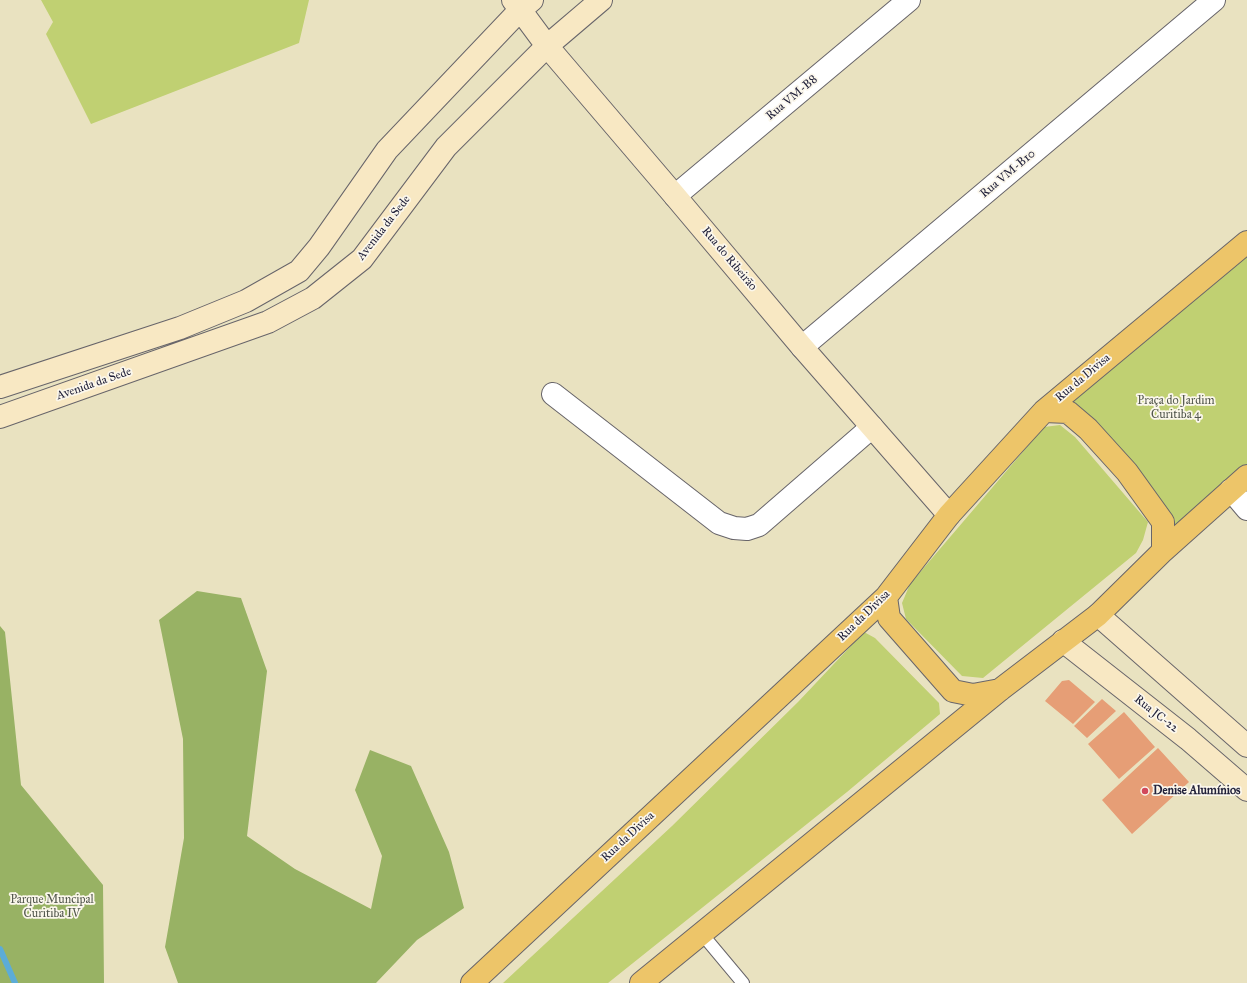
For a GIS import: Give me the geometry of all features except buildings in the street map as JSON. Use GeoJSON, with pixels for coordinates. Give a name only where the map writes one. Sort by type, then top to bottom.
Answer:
{"type":"FeatureCollection","features":[{"type":"Feature","properties":{"kind":"main road","name":"Rua da Divisa"},"geometry":{"type":"LineString","coordinates":[[472,983],[886,597],[949,515],[1044,411],[1247,242]]}},
{"type":"Feature","properties":{"kind":"main road"},"geometry":{"type":"LineString","coordinates":[[1044,411],[1068,412],[1088,429],[1127,472],[1163,522],[1162,551]]}},
{"type":"Feature","properties":{"kind":"main road"},"geometry":{"type":"LineString","coordinates":[[642,983],[1001,689],[1098,615],[1162,551],[1247,476]]}},
{"type":"Feature","properties":{"kind":"main road"},"geometry":{"type":"LineString","coordinates":[[886,597],[889,618],[953,692],[973,695],[1001,689]]}},
{"type":"Feature","properties":{"kind":"street","name":"Avenida da Sede"},"geometry":{"type":"LineString","coordinates":[[0,417],[268,322],[313,298],[362,259],[446,147],[547,46],[601,0]]}},
{"type":"Feature","properties":{"kind":"street","name":"Rua VM-B8"},"geometry":{"type":"LineString","coordinates":[[675,196],[909,0]]}},
{"type":"Feature","properties":{"kind":"street","name":"Rua VM-B10"},"geometry":{"type":"LineString","coordinates":[[802,347],[1214,0]]}},
{"type":"Feature","properties":{"kind":"street","name":"Rua do Ribeirão"},"geometry":{"type":"LineString","coordinates":[[522,3],[547,46],[802,347],[949,515]]}},
{"type":"Feature","properties":{"kind":"street"},"geometry":{"type":"LineString","coordinates":[[0,387],[180,328],[246,302],[299,272],[319,247],[387,150],[522,3]]}},
{"type":"Feature","properties":{"kind":"street"},"geometry":{"type":"LineString","coordinates":[[553,394],[719,523],[734,528],[747,529],[759,525],[872,427]]}},
{"type":"Feature","properties":{"kind":"street"},"geometry":{"type":"LineString","coordinates":[[1231,490],[1247,509]]}},
{"type":"Feature","properties":{"kind":"street"},"geometry":{"type":"LineString","coordinates":[[1098,615],[1247,746]]}},
{"type":"Feature","properties":{"kind":"street","name":"Rua JC-22"},"geometry":{"type":"LineString","coordinates":[[1063,641],[1188,739],[1247,790]]}},
{"type":"Feature","properties":{"kind":"lane"},"geometry":{"type":"LineString","coordinates":[[702,934],[743,983]]}},
{"type":"Feature","properties":{"kind":"green space"},"geometry":{"type":"Polygon","coordinates":[[[41,0],[309,0],[299,43],[91,124],[46,34],[53,22],[41,0]]]}},
{"type":"Feature","properties":{"kind":"green space","name":"Praça do Jardim Curitiba 4"},"geometry":{"type":"Polygon","coordinates":[[[1247,256],[1247,466],[1170,533],[1067,405],[1247,256]]]}},
{"type":"Feature","properties":{"kind":"green space"},"geometry":{"type":"Polygon","coordinates":[[[1060,425],[1075,437],[1148,522],[1143,540],[1136,553],[983,678],[962,676],[906,619],[902,603],[910,584],[1044,427],[1060,425]]]}},
{"type":"Feature","properties":{"kind":"green space"},"geometry":{"type":"Polygon","coordinates":[[[197,591],[241,598],[267,671],[247,836],[295,869],[371,909],[382,856],[355,790],[370,750],[411,766],[449,852],[464,908],[417,940],[376,983],[178,983],[165,947],[184,838],[183,739],[159,620],[197,591]]]}},
{"type":"Feature","properties":{"kind":"green space","name":"Parque Muncipal Curitiba IV"},"geometry":{"type":"Polygon","coordinates":[[[0,626],[5,632],[21,785],[103,885],[104,983],[0,983],[0,626]]]}},
{"type":"Feature","properties":{"kind":"green space"},"geometry":{"type":"Polygon","coordinates":[[[864,632],[875,638],[939,703],[940,714],[847,792],[608,983],[503,983],[672,826],[798,702],[864,632]]]}},
{"type":"Feature","properties":{"kind":"waterway"},"geometry":{"type":"LineString","coordinates":[[0,949],[15,983]]}},
{"type":"Feature","properties":{"kind":"place","name":"Denise Alumínios"},"geometry":{"type":"Point","coordinates":[1145,791]}}]}
